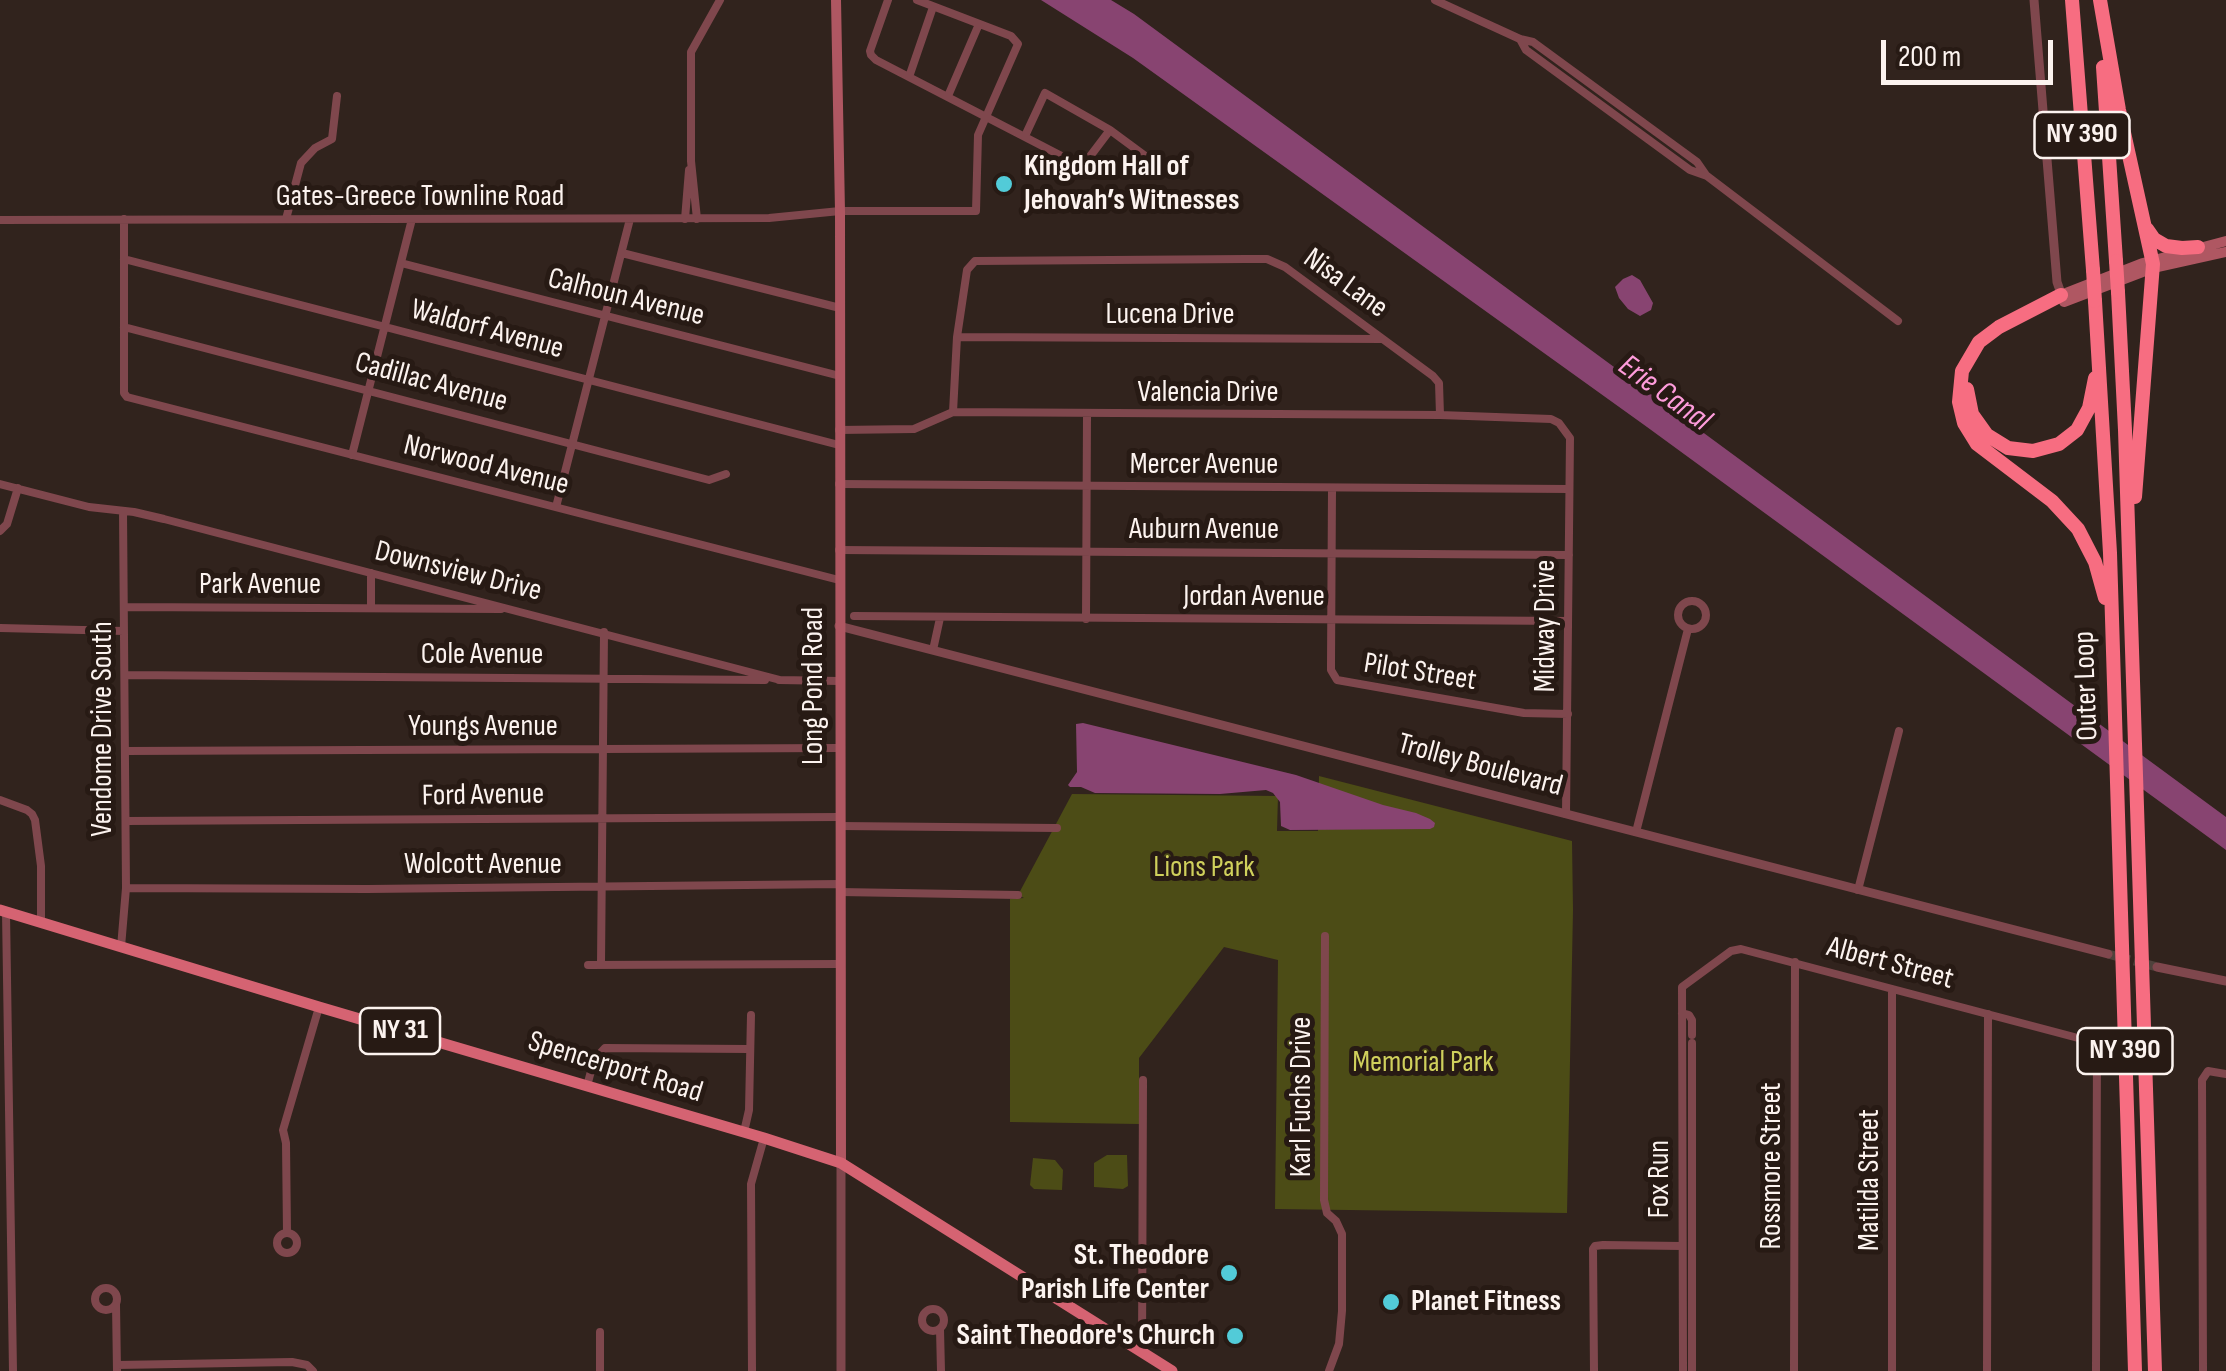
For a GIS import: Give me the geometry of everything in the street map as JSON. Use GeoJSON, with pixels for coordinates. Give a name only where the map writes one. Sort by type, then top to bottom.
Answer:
{"type":"FeatureCollection","features":[{"type":"Feature","properties":{"kind":"highway","name":"Outer Loop"},"geometry":{"type":"LineString","coordinates":[[2072,0],[2106,459],[2134,1371]]}},
{"type":"Feature","properties":{"kind":"highway"},"geometry":{"type":"LineString","coordinates":[[2099,0],[2153,264],[2130,588]]}},
{"type":"Feature","properties":{"kind":"highway","name":"Outer Loop"},"geometry":{"type":"LineString","coordinates":[[2099,0],[2124,388],[2156,1371]]}},
{"type":"Feature","properties":{"kind":"highway"},"geometry":{"type":"LineString","coordinates":[[2146,227],[2152,238],[2163,245],[2198,247]]}},
{"type":"Feature","properties":{"kind":"highway"},"geometry":{"type":"LineString","coordinates":[[2063,298],[1996,336],[1976,356],[1968,377],[1967,397],[1973,417],[1987,435],[2008,448],[2033,452],[2056,446],[2074,432],[2083,422],[2092,398],[2098,332]]}},
{"type":"Feature","properties":{"kind":"highway"},"geometry":{"type":"LineString","coordinates":[[2063,298],[2008,322],[1979,342],[1962,371],[1958,402],[1966,427],[1980,447],[2055,504],[2083,536],[2101,578],[2114,659]]}},
{"type":"Feature","properties":{"kind":"highway"},"geometry":{"type":"LineString","coordinates":[[2154,1290],[2160,1314],[2164,1371]]}},
{"type":"Feature","properties":{"kind":"main road","name":"Long Pond Road"},"geometry":{"type":"LineString","coordinates":[[836,0],[840,211],[840,1162]]}},
{"type":"Feature","properties":{"kind":"main road"},"geometry":{"type":"LineString","coordinates":[[2063,298],[2198,247],[2226,241]]}},
{"type":"Feature","properties":{"kind":"main road"},"geometry":{"type":"LineString","coordinates":[[2153,264],[2226,252]]}},
{"type":"Feature","properties":{"kind":"main road","name":"Spencerport Road"},"geometry":{"type":"LineString","coordinates":[[3,911],[840,1162],[1172,1371]]}},
{"type":"Feature","properties":{"kind":"street"},"geometry":{"type":"LineString","coordinates":[[697,218],[690,161],[691,52],[720,0]]}},
{"type":"Feature","properties":{"kind":"street"},"geometry":{"type":"LineString","coordinates":[[888,0],[872,41],[871,56],[1079,166],[1110,130]]}},
{"type":"Feature","properties":{"kind":"street"},"geometry":{"type":"LineString","coordinates":[[917,0],[1010,36],[1018,44],[986,116]]}},
{"type":"Feature","properties":{"kind":"street"},"geometry":{"type":"LineString","coordinates":[[1436,0],[1533,42],[1697,162],[1707,176],[1898,322]]}},
{"type":"Feature","properties":{"kind":"street"},"geometry":{"type":"LineString","coordinates":[[2034,0],[2057,282],[2063,298]]}},
{"type":"Feature","properties":{"kind":"street"},"geometry":{"type":"LineString","coordinates":[[909,77],[933,7]]}},
{"type":"Feature","properties":{"kind":"street"},"geometry":{"type":"LineString","coordinates":[[948,96],[979,24]]}},
{"type":"Feature","properties":{"kind":"street"},"geometry":{"type":"LineString","coordinates":[[1025,136],[1045,93],[1110,130],[1171,175]]}},
{"type":"Feature","properties":{"kind":"street"},"geometry":{"type":"LineString","coordinates":[[286,219],[301,164],[316,148],[332,139],[337,96]]}},
{"type":"Feature","properties":{"kind":"street","name":"Gates-Greece Townline Road"},"geometry":{"type":"LineString","coordinates":[[0,220],[685,219],[768,218],[840,211],[976,211],[978,135],[986,116]]}},
{"type":"Feature","properties":{"kind":"street"},"geometry":{"type":"LineString","coordinates":[[685,219],[690,161]]}},
{"type":"Feature","properties":{"kind":"street"},"geometry":{"type":"LineString","coordinates":[[352,455],[412,219]]}},
{"type":"Feature","properties":{"kind":"street"},"geometry":{"type":"LineString","coordinates":[[556,507],[630,219]]}},
{"type":"Feature","properties":{"kind":"street"},"geometry":{"type":"LineString","coordinates":[[124,220],[124,327]]}},
{"type":"Feature","properties":{"kind":"street"},"geometry":{"type":"LineString","coordinates":[[622,253],[840,308]]}},
{"type":"Feature","properties":{"kind":"street","name":"Nisa Lane"},"geometry":{"type":"LineString","coordinates":[[954,412],[957,336],[967,270],[975,261],[1246,259],[1267,260],[1284,267],[1433,376],[1439,384],[1440,416]]}},
{"type":"Feature","properties":{"kind":"street","name":"Waldorf Avenue"},"geometry":{"type":"LineString","coordinates":[[124,260],[839,445]]}},
{"type":"Feature","properties":{"kind":"street","name":"Calhoun Avenue"},"geometry":{"type":"LineString","coordinates":[[402,263],[840,376]]}},
{"type":"Feature","properties":{"kind":"street","name":"Cadillac Avenue"},"geometry":{"type":"LineString","coordinates":[[124,327],[709,480],[726,474]]}},
{"type":"Feature","properties":{"kind":"street","name":"Norwood Avenue"},"geometry":{"type":"LineString","coordinates":[[124,327],[127,397],[839,580]]}},
{"type":"Feature","properties":{"kind":"street","name":"Lucena Drive"},"geometry":{"type":"LineString","coordinates":[[957,336],[1382,338]]}},
{"type":"Feature","properties":{"kind":"street","name":"Valencia Drive"},"geometry":{"type":"LineString","coordinates":[[840,430],[914,429],[954,412],[1543,417],[1559,424],[1570,438]]}},
{"type":"Feature","properties":{"kind":"street"},"geometry":{"type":"LineString","coordinates":[[1086,619],[1088,414]]}},
{"type":"Feature","properties":{"kind":"street","name":"Midway Drive"},"geometry":{"type":"LineString","coordinates":[[1566,814],[1570,438]]}},
{"type":"Feature","properties":{"kind":"street","name":"Downsview Drive"},"geometry":{"type":"LineString","coordinates":[[0,484],[90,507],[164,519],[780,680]]}},
{"type":"Feature","properties":{"kind":"street","name":"Mercer Avenue"},"geometry":{"type":"LineString","coordinates":[[839,484],[1569,489]]}},
{"type":"Feature","properties":{"kind":"street"},"geometry":{"type":"LineString","coordinates":[[0,531],[7,524],[18,488]]}},
{"type":"Feature","properties":{"kind":"street","name":"Pilot Street"},"geometry":{"type":"LineString","coordinates":[[1332,489],[1331,670],[1337,680],[1524,713],[1568,714]]}},
{"type":"Feature","properties":{"kind":"street","name":"Vendome Drive South"},"geometry":{"type":"LineString","coordinates":[[121,947],[126,888],[123,511]]}},
{"type":"Feature","properties":{"kind":"street","name":"Auburn Avenue"},"geometry":{"type":"LineString","coordinates":[[839,550],[1569,555]]}},
{"type":"Feature","properties":{"kind":"street"},"geometry":{"type":"LineString","coordinates":[[371,573],[371,608]]}},
{"type":"Feature","properties":{"kind":"street","name":"Park Avenue"},"geometry":{"type":"LineString","coordinates":[[124,607],[516,610]]}},
{"type":"Feature","properties":{"kind":"street","name":"Jordan Avenue"},"geometry":{"type":"LineString","coordinates":[[854,616],[1568,622]]}},
{"type":"Feature","properties":{"kind":"street"},"geometry":{"type":"LineString","coordinates":[[933,650],[940,618]]}},
{"type":"Feature","properties":{"kind":"street","name":"Trolley Boulevard"},"geometry":{"type":"LineString","coordinates":[[839,626],[2108,954]]}},
{"type":"Feature","properties":{"kind":"street"},"geometry":{"type":"LineString","coordinates":[[0,628],[124,631]]}},
{"type":"Feature","properties":{"kind":"street"},"geometry":{"type":"LineString","coordinates":[[1636,832],[1688,629]]}},
{"type":"Feature","properties":{"kind":"street"},"geometry":{"type":"LineString","coordinates":[[602,964],[604,632]]}},
{"type":"Feature","properties":{"kind":"street","name":"Cole Avenue"},"geometry":{"type":"LineString","coordinates":[[125,676],[603,677],[839,682]]}},
{"type":"Feature","properties":{"kind":"street"},"geometry":{"type":"LineString","coordinates":[[1858,890],[1899,731]]}},
{"type":"Feature","properties":{"kind":"street","name":"Youngs Avenue"},"geometry":{"type":"LineString","coordinates":[[126,751],[840,748]]}},
{"type":"Feature","properties":{"kind":"street"},"geometry":{"type":"LineString","coordinates":[[0,800],[27,810],[35,820],[42,922]]}},
{"type":"Feature","properties":{"kind":"street","name":"Ford Avenue"},"geometry":{"type":"LineString","coordinates":[[126,821],[602,817],[1057,828]]}},
{"type":"Feature","properties":{"kind":"street","name":"Wolcott Avenue"},"geometry":{"type":"LineString","coordinates":[[126,888],[601,886],[840,888],[1018,895]]}},
{"type":"Feature","properties":{"kind":"street"},"geometry":{"type":"LineString","coordinates":[[3,911],[13,1371]]}},
{"type":"Feature","properties":{"kind":"street","name":"Karl Fuchs Drive"},"geometry":{"type":"LineString","coordinates":[[1325,936],[1324,1200],[1327,1214],[1342,1234],[1339,1344],[1329,1371]]}},
{"type":"Feature","properties":{"kind":"street","name":"Albert Street"},"geometry":{"type":"LineString","coordinates":[[1682,987],[1736,949],[1747,950],[2097,1043],[2096,1371]]}},
{"type":"Feature","properties":{"kind":"street","name":"Rossmore Street"},"geometry":{"type":"LineString","coordinates":[[1794,1371],[1795,962]]}},
{"type":"Feature","properties":{"kind":"street"},"geometry":{"type":"LineString","coordinates":[[588,965],[840,964]]}},
{"type":"Feature","properties":{"kind":"street"},"geometry":{"type":"LineString","coordinates":[[2157,967],[2226,982]]}},
{"type":"Feature","properties":{"kind":"street","name":"Fox Run"},"geometry":{"type":"LineString","coordinates":[[1682,987],[1682,1371]]}},
{"type":"Feature","properties":{"kind":"street","name":"Matilda Street"},"geometry":{"type":"LineString","coordinates":[[1892,989],[1892,1371]]}},
{"type":"Feature","properties":{"kind":"street"},"geometry":{"type":"LineString","coordinates":[[287,1233],[283,1130],[319,1007]]}},
{"type":"Feature","properties":{"kind":"street"},"geometry":{"type":"LineString","coordinates":[[1682,1013],[1692,1020],[1692,1371]]}},
{"type":"Feature","properties":{"kind":"street"},"geometry":{"type":"LineString","coordinates":[[1987,1371],[1988,1014]]}},
{"type":"Feature","properties":{"kind":"street"},"geometry":{"type":"LineString","coordinates":[[744,1132],[749,1110],[751,1015]]}},
{"type":"Feature","properties":{"kind":"street"},"geometry":{"type":"LineString","coordinates":[[587,1086],[594,1060],[606,1048],[749,1049]]}},
{"type":"Feature","properties":{"kind":"street"},"geometry":{"type":"LineString","coordinates":[[2203,1371],[2202,1076],[2208,1071],[2226,1074]]}},
{"type":"Feature","properties":{"kind":"street"},"geometry":{"type":"LineString","coordinates":[[1142,1080],[1142,1352]]}},
{"type":"Feature","properties":{"kind":"street"},"geometry":{"type":"LineString","coordinates":[[752,1371],[752,1184],[764,1138]]}},
{"type":"Feature","properties":{"kind":"street","name":"Long Pond Road"},"geometry":{"type":"LineString","coordinates":[[840,1162],[841,1371]]}},
{"type":"Feature","properties":{"kind":"street"},"geometry":{"type":"LineString","coordinates":[[1594,1371],[1595,1246],[1682,1246]]}},
{"type":"Feature","properties":{"kind":"street"},"geometry":{"type":"LineString","coordinates":[[116,1304],[117,1368],[292,1362],[307,1365],[313,1371]]}},
{"type":"Feature","properties":{"kind":"street"},"geometry":{"type":"LineString","coordinates":[[940,1328],[941,1371]]}},
{"type":"Feature","properties":{"kind":"street"},"geometry":{"type":"LineString","coordinates":[[600,1332],[600,1371]]}},
{"type":"Feature","properties":{"kind":"green space"},"geometry":{"type":"Polygon","coordinates":[[[1319,776],[1572,841],[1567,1213],[1275,1209],[1278,960],[1224,947],[1139,1058],[1139,1124],[1010,1122],[1010,899],[1024,898],[1018,895],[1072,794],[1278,796],[1277,831],[1318,831],[1319,776]]]}},
{"type":"Feature","properties":{"kind":"green space"},"geometry":{"type":"Polygon","coordinates":[[[1107,1155],[1127,1155],[1128,1186],[1123,1189],[1094,1187],[1094,1163],[1107,1155]]]}},
{"type":"Feature","properties":{"kind":"green space"},"geometry":{"type":"Polygon","coordinates":[[[1033,1158],[1055,1160],[1063,1170],[1062,1190],[1034,1189],[1030,1185],[1033,1158]]]}},
{"type":"Feature","properties":{"kind":"shaded area"},"geometry":{"type":"Polygon","coordinates":[[[1041,0],[1111,0],[1134,14],[2226,817],[2226,850],[1133,58],[1041,0]]]}},
{"type":"Feature","properties":{"kind":"shaded area"},"geometry":{"type":"Polygon","coordinates":[[[1632,275],[1640,280],[1653,303],[1651,310],[1640,316],[1628,309],[1615,287],[1632,275]]]}},
{"type":"Feature","properties":{"kind":"shaded area"},"geometry":{"type":"Polygon","coordinates":[[[1076,724],[1296,775],[1416,813],[1430,819],[1434,827],[1290,830],[1281,826],[1280,802],[1266,790],[1220,794],[1095,793],[1070,787],[1077,772],[1076,724]]]}},
{"type":"Feature","properties":{"kind":"tunnel"},"geometry":{"type":"LineString","coordinates":[[2108,954],[2157,967]]}},
{"type":"Feature","properties":{"kind":"place","name":"Kingdom Hall of Jehovah’s Witnesses"},"geometry":{"type":"Point","coordinates":[1004,184]}},
{"type":"Feature","properties":{"kind":"place","name":"St. Theodore Parish Life Center"},"geometry":{"type":"Point","coordinates":[1229,1273]}},
{"type":"Feature","properties":{"kind":"place","name":"Planet Fitness"},"geometry":{"type":"Point","coordinates":[1391,1302]}},
{"type":"Feature","properties":{"kind":"place","name":"Saint Theodore's Church"},"geometry":{"type":"Point","coordinates":[1235,1336]}},
{"type":"Feature","properties":{"kind":"water label","name":"Erie Canal"},"geometry":{"type":"Point","coordinates":[1664,394]}},
{"type":"Feature","properties":{"kind":"park label","name":"Lions Park"},"geometry":{"type":"Point","coordinates":[1204,868]}},
{"type":"Feature","properties":{"kind":"park label","name":"Memorial Park"},"geometry":{"type":"Point","coordinates":[1423,1063]}}]}
